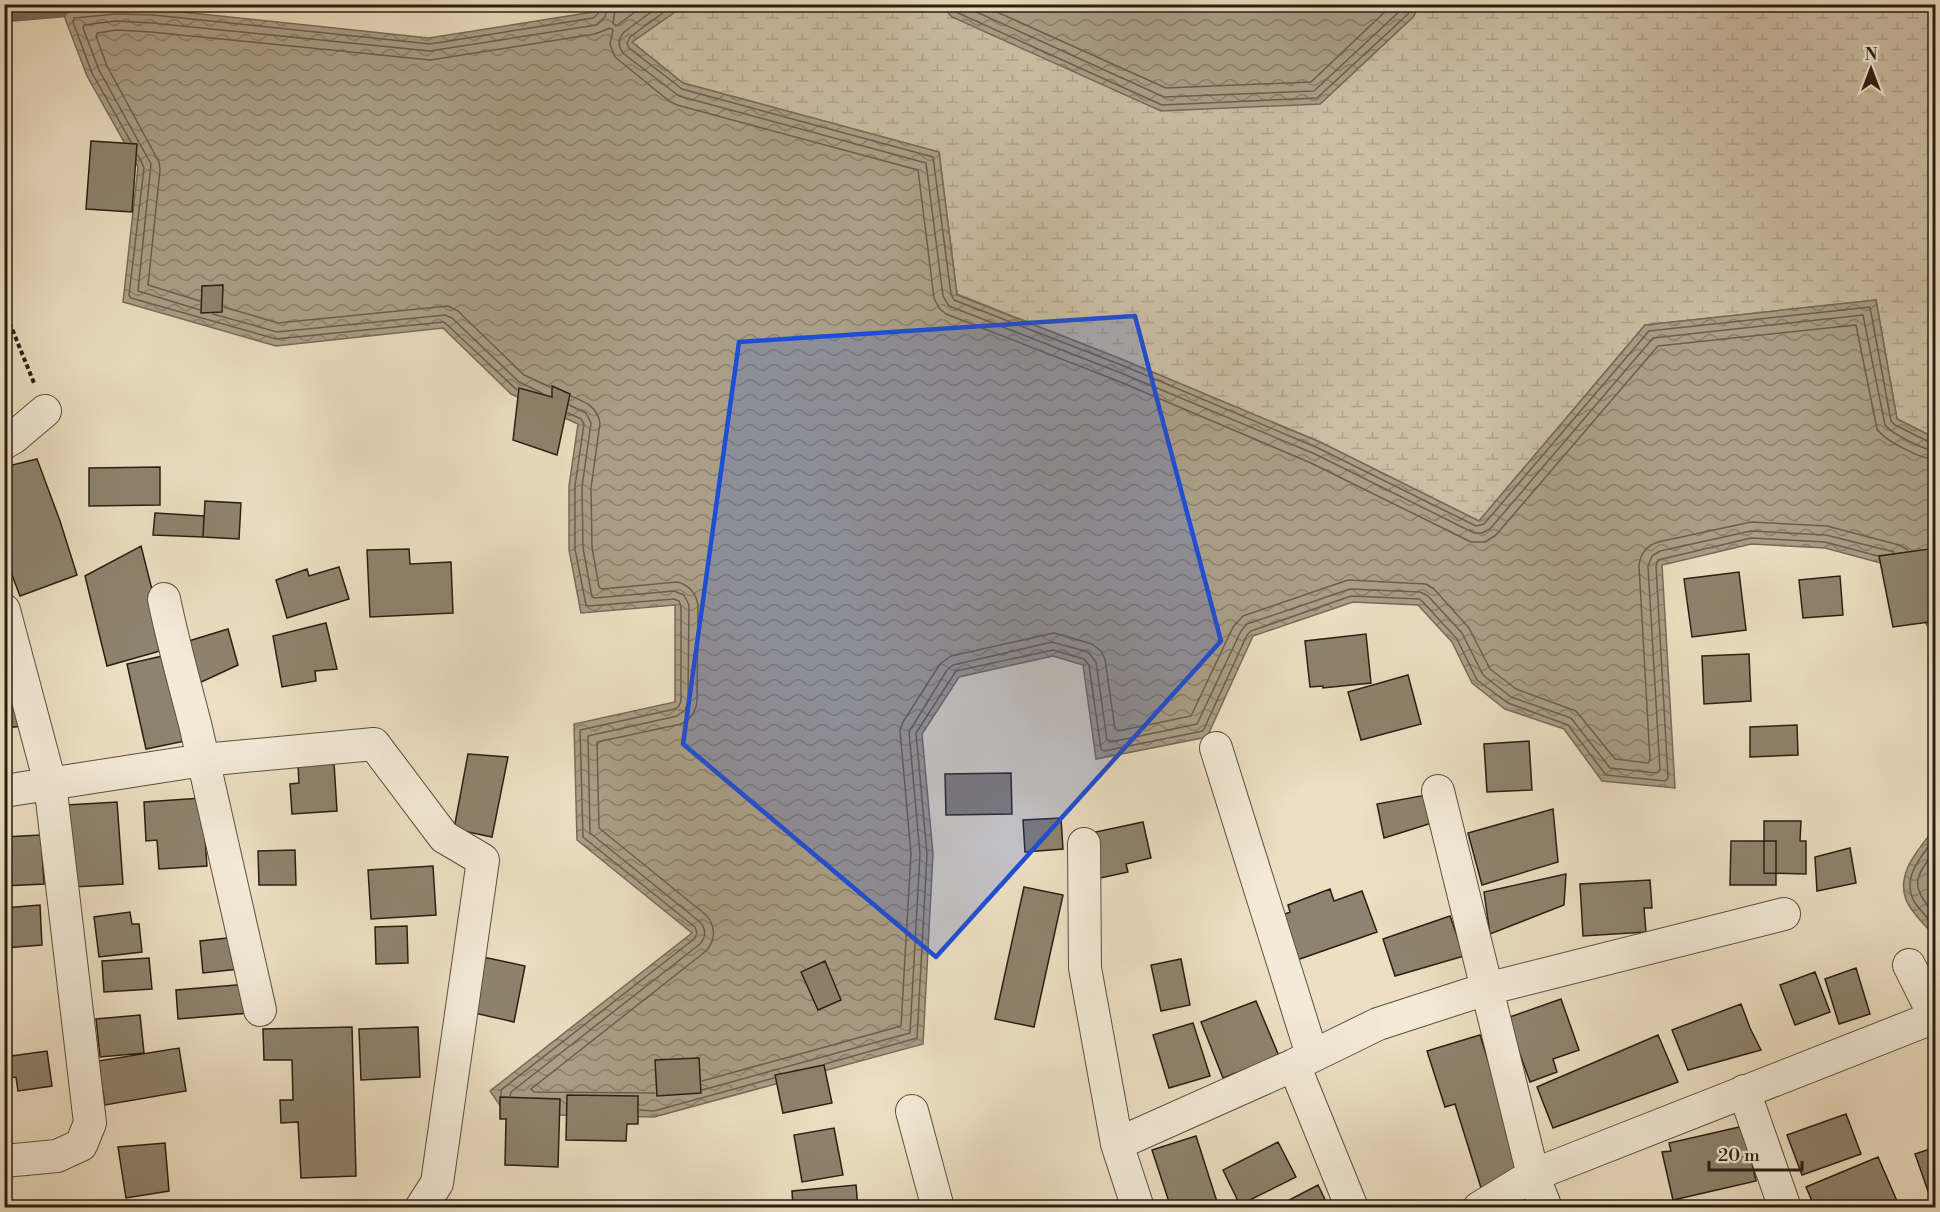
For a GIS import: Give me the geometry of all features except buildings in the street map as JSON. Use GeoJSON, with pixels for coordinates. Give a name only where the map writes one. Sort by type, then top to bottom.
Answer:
{"type":"FeatureCollection","features":[{"type":"Feature","properties":{"kind":"street"},"geometry":{"type":"LineString","coordinates":[[4,442],[13,438],[45,411]]}},
{"type":"Feature","properties":{"kind":"street"},"geometry":{"type":"LineString","coordinates":[[164,599],[260,1010]]}},
{"type":"Feature","properties":{"kind":"street"},"geometry":{"type":"LineString","coordinates":[[4,610],[50,783],[90,1124],[81,1145],[57,1156],[4,1161]]}},
{"type":"Feature","properties":{"kind":"street"},"geometry":{"type":"LineString","coordinates":[[4,791],[203,760],[374,744],[444,837],[483,860],[437,1183],[422,1208]]}},
{"type":"Feature","properties":{"kind":"street"},"geometry":{"type":"LineString","coordinates":[[1216,748],[1303,1060],[1352,1208]]}},
{"type":"Feature","properties":{"kind":"street"},"geometry":{"type":"LineString","coordinates":[[1437,791],[1533,1175],[1546,1208]]}},
{"type":"Feature","properties":{"kind":"street"},"geometry":{"type":"LineString","coordinates":[[1084,844],[1085,968],[1117,1144],[1138,1208]]}},
{"type":"Feature","properties":{"kind":"street"},"geometry":{"type":"LineString","coordinates":[[1117,1144],[1378,1024],[1486,989],[1784,914]]}},
{"type":"Feature","properties":{"kind":"street"},"geometry":{"type":"LineString","coordinates":[[1479,1208],[1533,1175],[1935,1018],[1909,965]]}},
{"type":"Feature","properties":{"kind":"street"},"geometry":{"type":"LineString","coordinates":[[1744,1091],[1785,1208]]}},
{"type":"Feature","properties":{"kind":"street"},"geometry":{"type":"LineString","coordinates":[[912,1111],[938,1208]]}},
{"type":"Feature","properties":{"kind":"path"},"geometry":{"type":"LineString","coordinates":[[4,309],[45,411]]}},
{"type":"Feature","properties":{"kind":"highlighted area"},"geometry":{"type":"Polygon","coordinates":[[[1135,316],[1221,641],[936,957],[683,744],[739,342],[1135,316]]]}},
{"type":"Feature","properties":{"kind":"green space"},"geometry":{"type":"Polygon","coordinates":[[[794,4],[803,7],[808,4],[941,5],[952,17],[1320,104],[1413,17],[1420,5],[1935,5],[1935,438],[1897,419],[1876,300],[1645,325],[1479,521],[1320,442],[957,294],[939,152],[683,83],[632,42],[685,5],[794,4]]]}},
{"type":"Feature","properties":{"kind":"water"},"geometry":{"type":"Polygon","coordinates":[[[593,5],[685,5],[632,42],[683,83],[939,152],[957,295],[1126,361],[1320,442],[1479,521],[1645,325],[1876,300],[1897,419],[1935,438],[1935,639],[1892,566],[1825,548],[1751,544],[1662,565],[1675,788],[1602,781],[1564,729],[1505,709],[1472,683],[1452,642],[1418,605],[1353,602],[1253,636],[1207,737],[1096,759],[1083,665],[1053,656],[959,677],[922,734],[933,854],[923,1044],[654,1117],[506,1114],[490,1091],[692,933],[577,840],[574,724],[675,702],[675,605],[581,613],[569,550],[569,486],[578,424],[511,394],[443,328],[276,346],[123,302],[138,167],[87,76],[63,13],[116,8],[153,9],[429,38],[593,12],[593,5]]]}},
{"type":"Feature","properties":{"kind":"water"},"geometry":{"type":"Polygon","coordinates":[[[941,5],[1420,5],[1413,17],[1320,104],[1161,111],[952,17],[941,5]]]}},
{"type":"Feature","properties":{"kind":"water"},"geometry":{"type":"Polygon","coordinates":[[[1935,828],[1935,937],[1908,904],[1904,893],[1904,883],[1915,854],[1935,828]]]}},
{"type":"Feature","properties":{"kind":"waterway"},"geometry":{"type":"LineString","coordinates":[[4,18],[63,13]]}}]}
